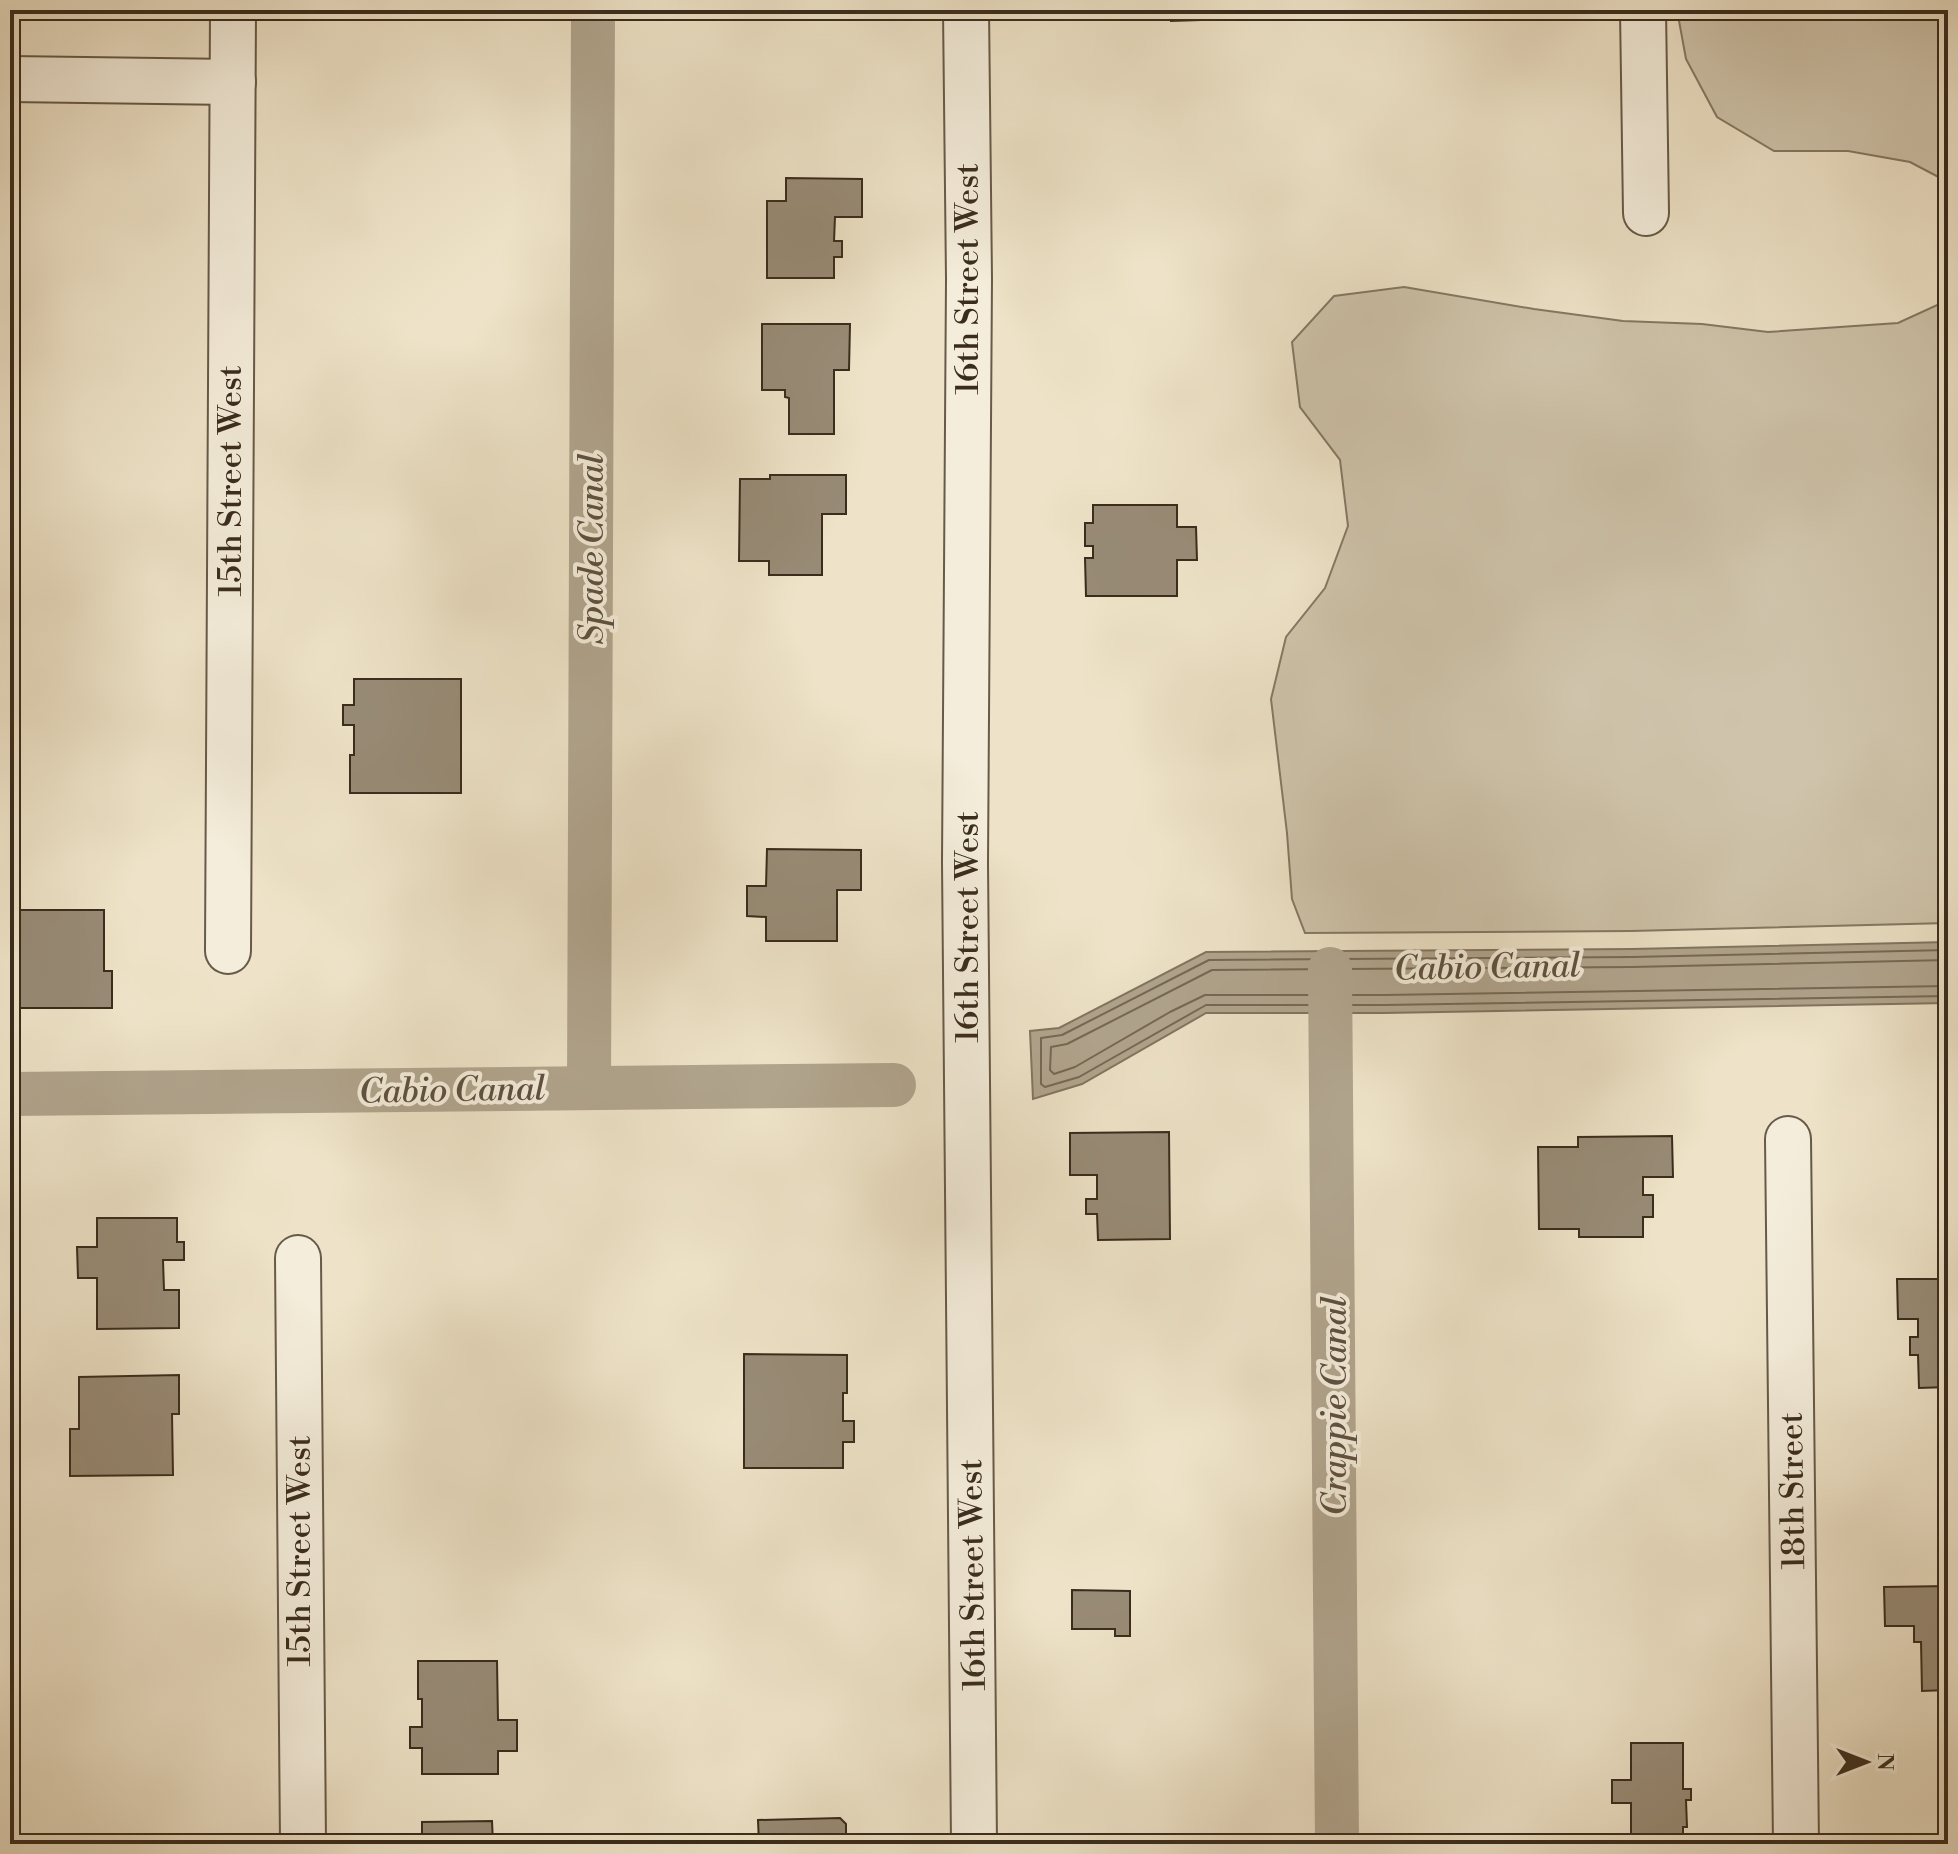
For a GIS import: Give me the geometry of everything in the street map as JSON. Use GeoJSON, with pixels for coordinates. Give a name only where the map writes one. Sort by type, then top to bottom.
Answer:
{"type":"FeatureCollection","features":[{"type":"Feature","properties":{"kind":"street","name":"15th Street West"},"geometry":{"type":"LineString","coordinates":[[228,951],[233,10]]}},
{"type":"Feature","properties":{"kind":"street","name":"16th Street West"},"geometry":{"type":"LineString","coordinates":[[966,10],[969,311],[965,863],[974,1844]]}},
{"type":"Feature","properties":{"kind":"street"},"geometry":{"type":"LineString","coordinates":[[1643,10],[1646,213]]}},
{"type":"Feature","properties":{"kind":"street"},"geometry":{"type":"LineString","coordinates":[[10,79],[233,82]]}},
{"type":"Feature","properties":{"kind":"street","name":"18th Street"},"geometry":{"type":"LineString","coordinates":[[1788,1139],[1796,1844]]}},
{"type":"Feature","properties":{"kind":"street","name":"15th Street West"},"geometry":{"type":"LineString","coordinates":[[298,1258],[303,1844]]}},
{"type":"Feature","properties":{"kind":"shaded area"},"geometry":{"type":"Polygon","coordinates":[[[1677,10],[1948,10],[1948,182],[1910,162],[1848,151],[1774,151],[1717,117],[1686,59],[1677,10]]]}},
{"type":"Feature","properties":{"kind":"shaded area"},"geometry":{"type":"Polygon","coordinates":[[[1404,287],[1623,321],[1702,324],[1768,332],[1898,323],[1948,300],[1948,923],[1631,931],[1305,933],[1292,899],[1271,699],[1286,637],[1325,588],[1348,526],[1340,460],[1300,407],[1292,342],[1334,296],[1404,287]]]}},
{"type":"Feature","properties":{"kind":"water"},"geometry":{"type":"Polygon","coordinates":[[[1948,942],[1948,1003],[1206,1013],[1082,1084],[1033,1099],[1030,1031],[1059,1028],[1206,952],[1632,949],[1948,942]]]}},
{"type":"Feature","properties":{"kind":"building"},"geometry":{"type":"Polygon","coordinates":[[[1070,10],[1201,10],[1201,20],[1171,21],[1171,12],[1070,13],[1070,10]]]}},
{"type":"Feature","properties":{"kind":"building"},"geometry":{"type":"Polygon","coordinates":[[[786,178],[862,179],[862,217],[835,217],[834,241],[842,241],[842,257],[834,257],[834,278],[767,278],[767,201],[786,201],[786,178]]]}},
{"type":"Feature","properties":{"kind":"building"},"geometry":{"type":"Polygon","coordinates":[[[762,324],[850,324],[849,370],[834,370],[834,434],[789,434],[789,398],[785,397],[785,390],[762,390],[762,324]]]}},
{"type":"Feature","properties":{"kind":"building"},"geometry":{"type":"Polygon","coordinates":[[[770,475],[846,475],[846,514],[822,514],[822,575],[769,575],[769,561],[739,561],[740,479],[770,479],[770,475]]]}},
{"type":"Feature","properties":{"kind":"building"},"geometry":{"type":"Polygon","coordinates":[[[1093,505],[1177,505],[1177,527],[1196,527],[1197,560],[1177,560],[1177,596],[1086,596],[1085,558],[1093,558],[1093,546],[1085,546],[1085,523],[1093,523],[1093,505]]]}},
{"type":"Feature","properties":{"kind":"building"},"geometry":{"type":"Polygon","coordinates":[[[354,679],[461,679],[461,793],[350,793],[354,725],[343,725],[343,705],[354,705],[354,679]]]}},
{"type":"Feature","properties":{"kind":"building"},"geometry":{"type":"Polygon","coordinates":[[[767,849],[861,850],[861,890],[837,890],[837,941],[766,941],[766,917],[747,916],[747,886],[766,886],[767,849]]]}},
{"type":"Feature","properties":{"kind":"building"},"geometry":{"type":"Polygon","coordinates":[[[10,910],[104,910],[104,971],[112,971],[112,1008],[12,1008],[10,910]]]}},
{"type":"Feature","properties":{"kind":"building"},"geometry":{"type":"Polygon","coordinates":[[[1169,1132],[1170,1239],[1098,1240],[1097,1214],[1086,1214],[1086,1199],[1097,1199],[1097,1175],[1070,1175],[1070,1133],[1169,1132]]]}},
{"type":"Feature","properties":{"kind":"building"},"geometry":{"type":"Polygon","coordinates":[[[1672,1136],[1673,1177],[1643,1177],[1643,1195],[1653,1195],[1653,1217],[1643,1217],[1643,1237],[1579,1237],[1579,1229],[1539,1229],[1538,1147],[1578,1147],[1578,1137],[1672,1136]]]}},
{"type":"Feature","properties":{"kind":"building"},"geometry":{"type":"Polygon","coordinates":[[[97,1218],[177,1218],[177,1242],[184,1242],[184,1260],[163,1260],[164,1290],[179,1290],[179,1328],[97,1329],[97,1278],[78,1278],[77,1247],[97,1247],[97,1218]]]}},
{"type":"Feature","properties":{"kind":"building"},"geometry":{"type":"Polygon","coordinates":[[[1897,1279],[1948,1279],[1948,1387],[1919,1388],[1918,1355],[1910,1355],[1910,1337],[1918,1337],[1918,1319],[1898,1319],[1897,1279]]]}},
{"type":"Feature","properties":{"kind":"building"},"geometry":{"type":"Polygon","coordinates":[[[744,1354],[847,1355],[843,1421],[854,1421],[854,1442],[843,1442],[843,1468],[744,1468],[744,1354]]]}},
{"type":"Feature","properties":{"kind":"building"},"geometry":{"type":"Polygon","coordinates":[[[179,1375],[179,1414],[172,1414],[173,1475],[70,1476],[70,1429],[79,1429],[79,1377],[179,1375]]]}},
{"type":"Feature","properties":{"kind":"building"},"geometry":{"type":"Polygon","coordinates":[[[1948,1586],[1948,1690],[1922,1691],[1921,1642],[1914,1642],[1914,1626],[1885,1626],[1884,1587],[1948,1586]]]}},
{"type":"Feature","properties":{"kind":"building"},"geometry":{"type":"Polygon","coordinates":[[[1072,1590],[1130,1591],[1130,1636],[1115,1636],[1115,1629],[1072,1629],[1072,1590]]]}},
{"type":"Feature","properties":{"kind":"building"},"geometry":{"type":"Polygon","coordinates":[[[418,1661],[497,1661],[498,1720],[517,1720],[517,1751],[498,1751],[498,1774],[422,1774],[422,1748],[410,1748],[410,1727],[422,1727],[418,1661]]]}},
{"type":"Feature","properties":{"kind":"building"},"geometry":{"type":"Polygon","coordinates":[[[1631,1743],[1683,1743],[1683,1789],[1691,1789],[1691,1800],[1686,1800],[1687,1827],[1683,1827],[1683,1844],[1631,1844],[1631,1803],[1612,1803],[1612,1780],[1631,1780],[1631,1743]]]}},
{"type":"Feature","properties":{"kind":"building"},"geometry":{"type":"Polygon","coordinates":[[[840,1818],[846,1824],[846,1844],[759,1844],[758,1820],[840,1818]]]}},
{"type":"Feature","properties":{"kind":"building"},"geometry":{"type":"Polygon","coordinates":[[[492,1821],[493,1844],[422,1844],[422,1822],[492,1821]]]}},
{"type":"Feature","properties":{"kind":"waterway","name":"Spade Canal"},"geometry":{"type":"LineString","coordinates":[[589,1088],[593,10]]}},
{"type":"Feature","properties":{"kind":"waterway","name":"Crappie Canal"},"geometry":{"type":"LineString","coordinates":[[1330,969],[1337,1844]]}},
{"type":"Feature","properties":{"kind":"waterway","name":"Cabio Canal"},"geometry":{"type":"LineString","coordinates":[[10,1094],[894,1085]]}}]}
